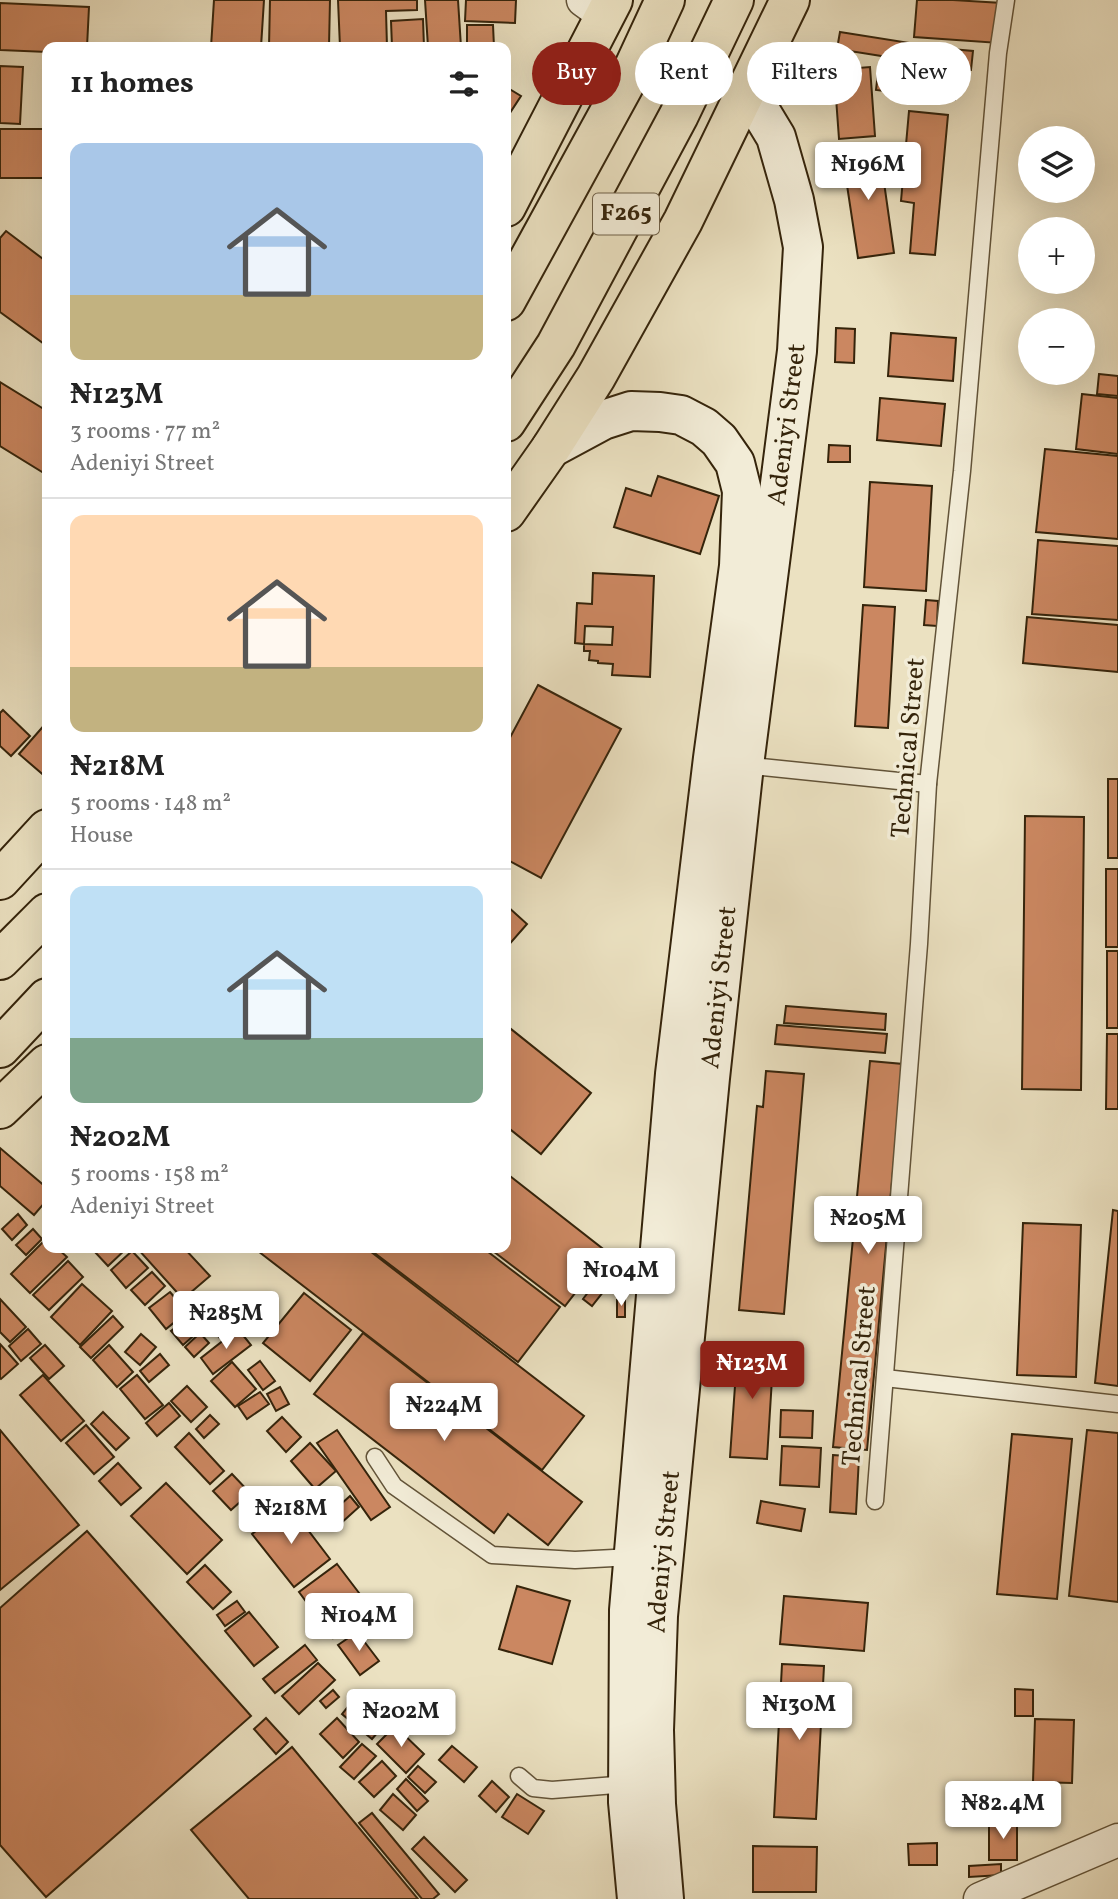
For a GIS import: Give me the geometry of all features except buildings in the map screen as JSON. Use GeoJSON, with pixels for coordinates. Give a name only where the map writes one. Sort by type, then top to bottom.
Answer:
{"type":"FeatureCollection","features":[{"type":"Feature","properties":{"kind":"main road","name":"F265"},"geometry":{"type":"LineString","coordinates":[[511,293],[633,69],[665,0]]}},
{"type":"Feature","properties":{"kind":"main road","name":"F265"},"geometry":{"type":"LineString","coordinates":[[511,414],[556,345],[679,115],[734,0]]}},
{"type":"Feature","properties":{"kind":"main road"},"geometry":{"type":"LineString","coordinates":[[770,42],[790,0]]}},
{"type":"Feature","properties":{"kind":"main road"},"geometry":{"type":"LineString","coordinates":[[511,196],[600,5]]}},
{"type":"Feature","properties":{"kind":"main road"},"geometry":{"type":"LineString","coordinates":[[511,505],[596,377],[682,221],[747,89]]}},
{"type":"Feature","properties":{"kind":"main road"},"geometry":{"type":"LineString","coordinates":[[0,880],[42,834]]}},
{"type":"Feature","properties":{"kind":"main road"},"geometry":{"type":"LineString","coordinates":[[0,960],[42,918]]}},
{"type":"Feature","properties":{"kind":"main road"},"geometry":{"type":"LineString","coordinates":[[0,1048],[42,1003]]}},
{"type":"Feature","properties":{"kind":"main road"},"geometry":{"type":"LineString","coordinates":[[0,1109],[42,1069]]}},
{"type":"Feature","properties":{"kind":"street","name":"Adeniyi Street"},"geometry":{"type":"LineString","coordinates":[[637,1899],[628,1802],[629,1610],[675,1074],[797,351],[803,247],[794,200],[776,137],[757,105]]}},
{"type":"Feature","properties":{"kind":"street","name":"Adeniyi Street"},"geometry":{"type":"LineString","coordinates":[[551,448],[603,420],[631,411],[681,415],[704,427],[719,440],[735,463],[742,491],[707,1106],[658,1616],[654,1730],[656,1804],[664,1899]]}},
{"type":"Feature","properties":{"kind":"street"},"geometry":{"type":"LineString","coordinates":[[980,1899],[1118,1840]]}},
{"type":"Feature","properties":{"kind":"lane","name":"Technical Street"},"geometry":{"type":"LineString","coordinates":[[874,1502],[919,944],[928,784],[962,471],[998,53],[1006,0]]}},
{"type":"Feature","properties":{"kind":"lane"},"geometry":{"type":"LineString","coordinates":[[728,762],[928,784]]}},
{"type":"Feature","properties":{"kind":"lane"},"geometry":{"type":"LineString","coordinates":[[884,1378],[1118,1404]]}},
{"type":"Feature","properties":{"kind":"lane"},"geometry":{"type":"LineString","coordinates":[[375,1457],[394,1486],[492,1555],[575,1560],[633,1557]]}},
{"type":"Feature","properties":{"kind":"lane"},"geometry":{"type":"LineString","coordinates":[[519,1776],[533,1788],[552,1790],[628,1784]]}}]}
